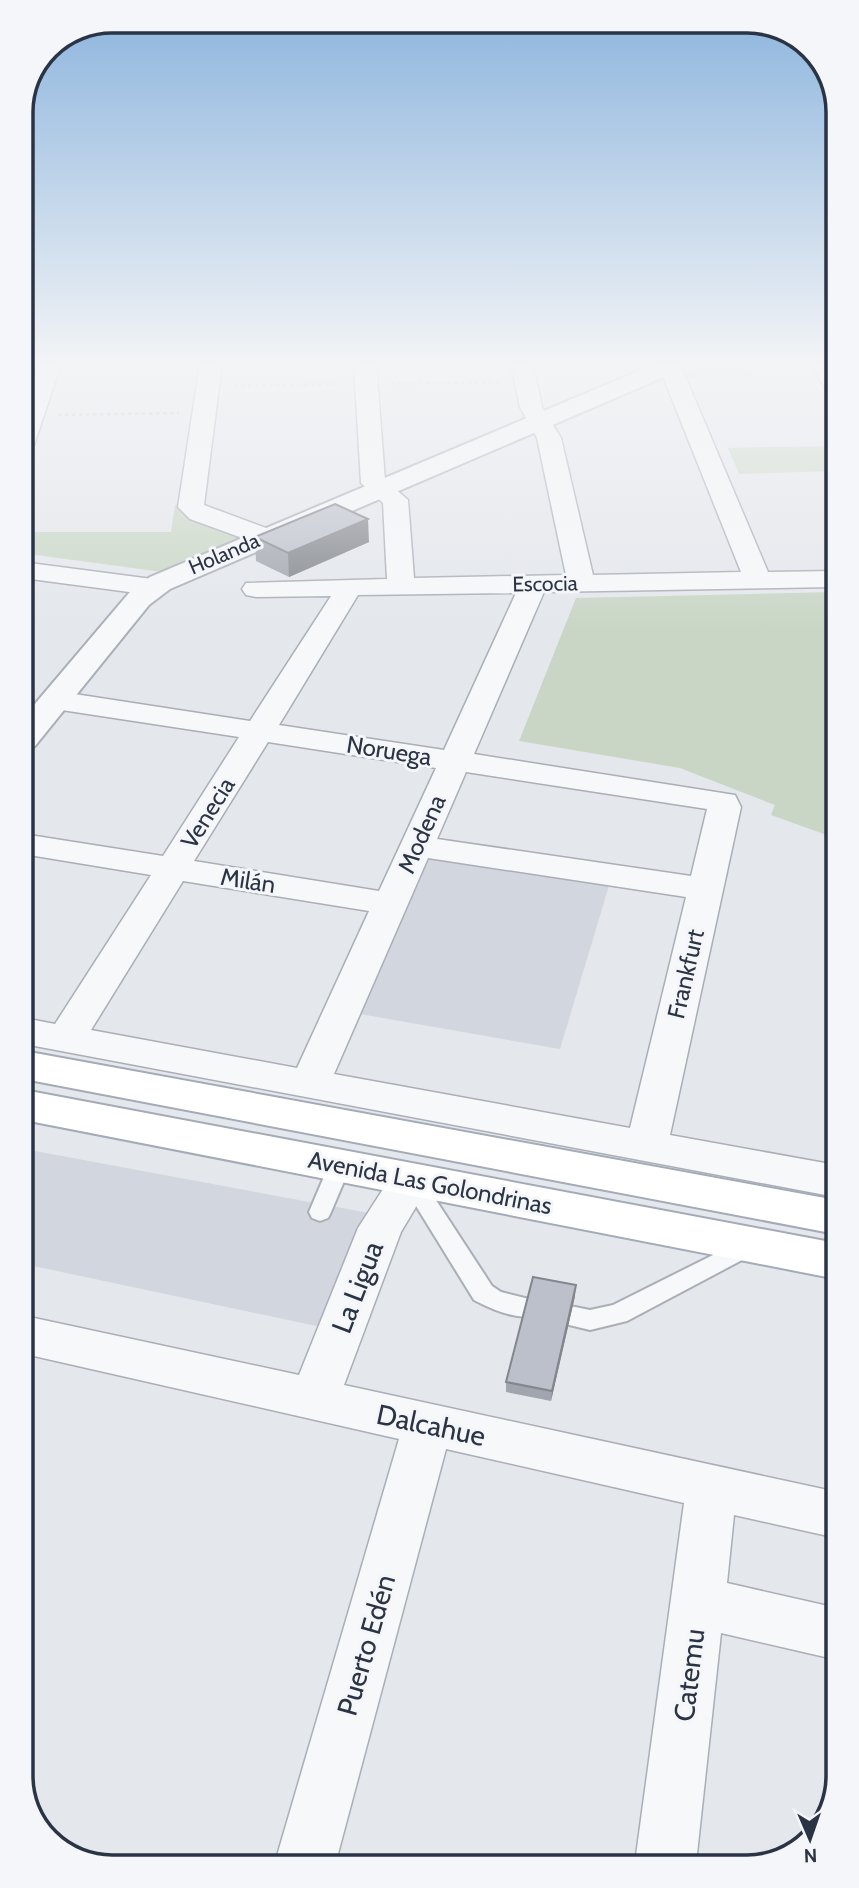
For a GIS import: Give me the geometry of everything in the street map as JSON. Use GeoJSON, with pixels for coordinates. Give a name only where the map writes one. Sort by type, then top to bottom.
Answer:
{"type":"FeatureCollection","features":[{"type":"Feature","properties":{"kind":"main road","name":"Avenida Las Golondrinas"},"geometry":{"type":"LineString","coordinates":[[33,1067],[826,1215]]}},
{"type":"Feature","properties":{"kind":"main road","name":"Avenida Las Golondrinas"},"geometry":{"type":"LineString","coordinates":[[33,1107],[826,1259]]}},
{"type":"Feature","properties":{"kind":"street"},"geometry":{"type":"LineString","coordinates":[[199,452],[191,507],[199,514],[265,537]]}},
{"type":"Feature","properties":{"kind":"street"},"geometry":{"type":"LineString","coordinates":[[370,452],[372,479],[378,490],[395,500],[401,586]]}},
{"type":"Feature","properties":{"kind":"street","name":"Holanda"},"geometry":{"type":"LineString","coordinates":[[33,727],[139,599],[152,587],[468,452]]}},
{"type":"Feature","properties":{"kind":"street"},"geometry":{"type":"LineString","coordinates":[[552,452],[581,583]]}},
{"type":"Feature","properties":{"kind":"street"},"geometry":{"type":"LineString","coordinates":[[706,452],[758,580]]}},
{"type":"Feature","properties":{"kind":"street"},"geometry":{"type":"LineString","coordinates":[[33,571],[152,587]]}},
{"type":"Feature","properties":{"kind":"street","name":"Escocia"},"geometry":{"type":"LineString","coordinates":[[256,589],[826,579]]}},
{"type":"Feature","properties":{"kind":"street","name":"Modena"},"geometry":{"type":"LineString","coordinates":[[310,1084],[534,584]]}},
{"type":"Feature","properties":{"kind":"street","name":"Venecia"},"geometry":{"type":"LineString","coordinates":[[66,1038],[350,587]]}},
{"type":"Feature","properties":{"kind":"street","name":"Noruega"},"geometry":{"type":"LineString","coordinates":[[55,700],[723,802]]}},
{"type":"Feature","properties":{"kind":"street","name":"Frankfurt"},"geometry":{"type":"LineString","coordinates":[[647,1146],[706,889],[723,802]]}},
{"type":"Feature","properties":{"kind":"street","name":"Milán"},"geometry":{"type":"LineString","coordinates":[[33,846],[391,904]]}},
{"type":"Feature","properties":{"kind":"street"},"geometry":{"type":"LineString","coordinates":[[416,846],[706,889]]}},
{"type":"Feature","properties":{"kind":"street"},"geometry":{"type":"LineString","coordinates":[[33,1032],[826,1179]]}},
{"type":"Feature","properties":{"kind":"street","name":"La Ligua"},"geometry":{"type":"LineString","coordinates":[[314,1399],[380,1228],[411,1180]]}},
{"type":"Feature","properties":{"kind":"street","name":"Dalcahue"},"geometry":{"type":"LineString","coordinates":[[33,1337],[826,1513]]}},
{"type":"Feature","properties":{"kind":"street","name":"Puerto Edén"},"geometry":{"type":"LineString","coordinates":[[307,1855],[428,1424]]}},
{"type":"Feature","properties":{"kind":"street","name":"Catemu"},"geometry":{"type":"LineString","coordinates":[[666,1855],[712,1487]]}},
{"type":"Feature","properties":{"kind":"street"},"geometry":{"type":"LineString","coordinates":[[698,1602],[826,1631]]}},
{"type":"Feature","properties":{"kind":"lane"},"geometry":{"type":"LineString","coordinates":[[320,1212],[340,1166]]}},
{"type":"Feature","properties":{"kind":"lane"},"geometry":{"type":"LineString","coordinates":[[411,1180],[484,1293],[495,1300],[528,1308]]}},
{"type":"Feature","properties":{"kind":"lane"},"geometry":{"type":"LineString","coordinates":[[570,1316],[590,1320],[618,1314],[751,1245]]}},
{"type":"Feature","properties":{"kind":"shaded area"},"geometry":{"type":"Polygon","coordinates":[[[431,855],[610,882],[560,1049],[360,1014],[431,855]]]}},
{"type":"Feature","properties":{"kind":"shaded area"},"geometry":{"type":"Polygon","coordinates":[[[33,1151],[369,1213],[326,1328],[33,1266],[33,1151]]]}},
{"type":"Feature","properties":{"kind":"green space"},"geometry":{"type":"Polygon","coordinates":[[[730,452],[826,452],[826,471],[739,474],[730,452]]]}},
{"type":"Feature","properties":{"kind":"green space"},"geometry":{"type":"Polygon","coordinates":[[[202,504],[267,530],[162,572],[33,554],[33,532],[171,532],[175,505],[202,504]]]}},
{"type":"Feature","properties":{"kind":"green space"},"geometry":{"type":"Polygon","coordinates":[[[826,592],[826,835],[771,815],[775,805],[680,768],[519,741],[576,598],[826,592]]]}},
{"type":"Feature","properties":{"kind":"building"},"geometry":{"type":"Polygon","coordinates":[[[335,504],[368,519],[288,553],[255,537],[335,504]]]}},
{"type":"Feature","properties":{"kind":"building"},"geometry":{"type":"Polygon","coordinates":[[[533,1277],[576,1285],[552,1391],[506,1382],[533,1277]]]}}]}
